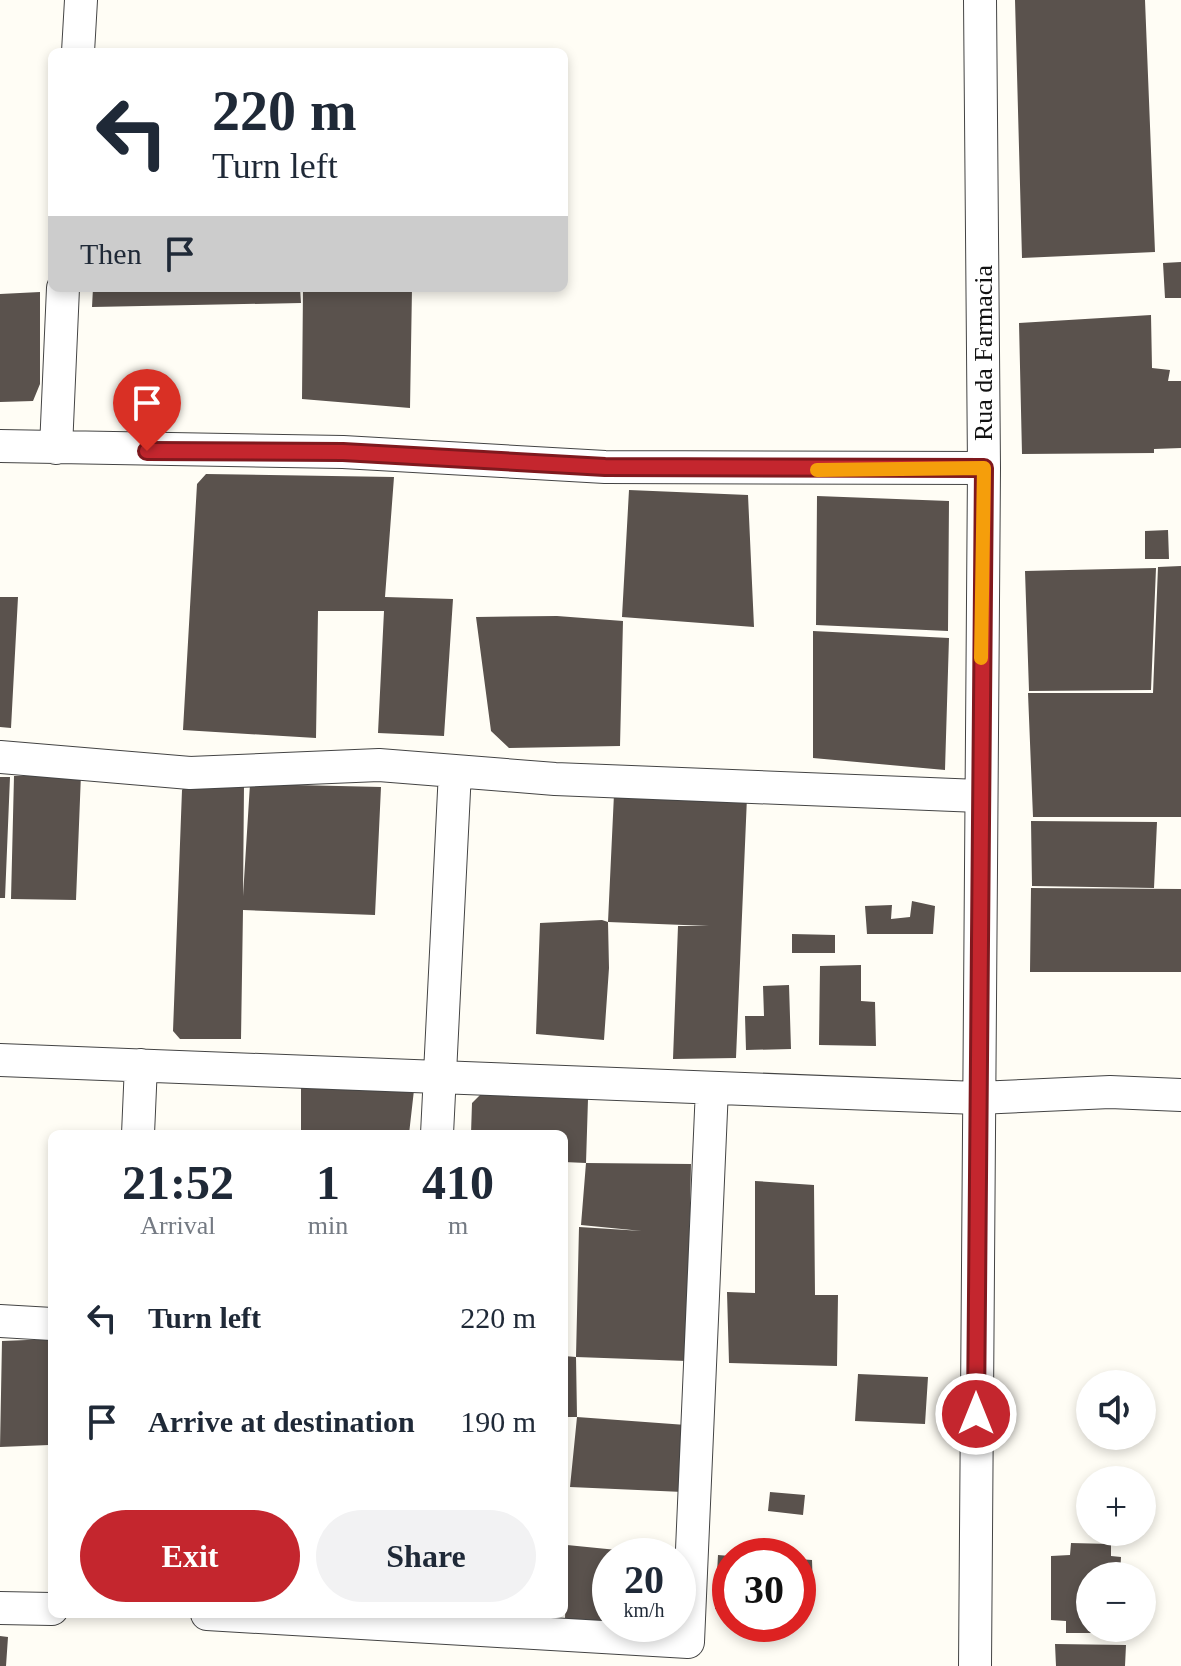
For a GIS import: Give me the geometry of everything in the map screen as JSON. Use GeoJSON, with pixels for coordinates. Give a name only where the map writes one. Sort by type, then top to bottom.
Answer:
{"type":"FeatureCollection","features":[{"type":"Feature","properties":{"kind":"street"},"geometry":{"type":"LineString","coordinates":[[78,48],[81,0]]}},
{"type":"Feature","properties":{"kind":"street","name":"Rua da Farmacia"},"geometry":{"type":"LineString","coordinates":[[975,1666],[979,796],[984,468],[980,0]]}},
{"type":"Feature","properties":{"kind":"street"},"geometry":{"type":"LineString","coordinates":[[56,448],[63,292]]}},
{"type":"Feature","properties":{"kind":"street"},"geometry":{"type":"LineString","coordinates":[[0,446],[343,452],[605,467],[984,468]]}},
{"type":"Feature","properties":{"kind":"street"},"geometry":{"type":"LineString","coordinates":[[0,757],[190,773],[379,765],[555,779],[979,796]]}},
{"type":"Feature","properties":{"kind":"street"},"geometry":{"type":"LineString","coordinates":[[437,1130],[455,771]]}},
{"type":"Feature","properties":{"kind":"street"},"geometry":{"type":"LineString","coordinates":[[0,1060],[977,1098],[1110,1092],[1181,1095]]}},
{"type":"Feature","properties":{"kind":"street"},"geometry":{"type":"LineString","coordinates":[[138,1130],[141,1065]]}},
{"type":"Feature","properties":{"kind":"street"},"geometry":{"type":"LineString","coordinates":[[276,1618],[688,1642],[712,1088]]}},
{"type":"Feature","properties":{"kind":"street"},"geometry":{"type":"LineString","coordinates":[[0,1321],[48,1324]]}},
{"type":"Feature","properties":{"kind":"street"},"geometry":{"type":"LineString","coordinates":[[0,1608],[48,1609]]}},
{"type":"Feature","properties":{"kind":"building"},"geometry":{"type":"Polygon","coordinates":[[[1015,0],[1145,0],[1155,252],[1022,258],[1015,0]]]}},
{"type":"Feature","properties":{"kind":"building"},"geometry":{"type":"Polygon","coordinates":[[[1181,262],[1181,298],[1165,298],[1163,263],[1181,262]]]}},
{"type":"Feature","properties":{"kind":"building"},"geometry":{"type":"Polygon","coordinates":[[[40,292],[40,384],[33,401],[0,402],[0,294],[40,292]]]}},
{"type":"Feature","properties":{"kind":"building"},"geometry":{"type":"Polygon","coordinates":[[[93,292],[300,292],[301,303],[92,307],[93,292]]]}},
{"type":"Feature","properties":{"kind":"building"},"geometry":{"type":"Polygon","coordinates":[[[303,292],[412,292],[410,408],[302,399],[303,292]]]}},
{"type":"Feature","properties":{"kind":"building"},"geometry":{"type":"Polygon","coordinates":[[[1151,315],[1152,368],[1170,370],[1168,381],[1181,381],[1181,448],[1154,449],[1154,453],[1022,454],[1019,323],[1151,315]]]}},
{"type":"Feature","properties":{"kind":"building"},"geometry":{"type":"Polygon","coordinates":[[[206,474],[394,477],[385,597],[453,599],[444,736],[378,733],[384,611],[318,611],[316,738],[183,730],[197,484],[206,474]]]}},
{"type":"Feature","properties":{"kind":"building"},"geometry":{"type":"Polygon","coordinates":[[[629,490],[748,495],[754,627],[622,617],[629,490]]]}},
{"type":"Feature","properties":{"kind":"building"},"geometry":{"type":"Polygon","coordinates":[[[817,496],[949,501],[948,631],[816,625],[817,496]]]}},
{"type":"Feature","properties":{"kind":"building"},"geometry":{"type":"Polygon","coordinates":[[[1168,530],[1169,559],[1145,559],[1145,531],[1168,530]]]}},
{"type":"Feature","properties":{"kind":"building"},"geometry":{"type":"Polygon","coordinates":[[[1181,566],[1181,817],[1033,817],[1028,693],[1153,693],[1158,567],[1181,566]]]}},
{"type":"Feature","properties":{"kind":"building"},"geometry":{"type":"Polygon","coordinates":[[[1156,568],[1151,690],[1029,691],[1025,571],[1156,568]]]}},
{"type":"Feature","properties":{"kind":"building"},"geometry":{"type":"Polygon","coordinates":[[[0,597],[18,597],[11,728],[0,727],[0,597]]]}},
{"type":"Feature","properties":{"kind":"building"},"geometry":{"type":"Polygon","coordinates":[[[557,616],[623,621],[620,746],[509,748],[491,731],[476,617],[557,616]]]}},
{"type":"Feature","properties":{"kind":"building"},"geometry":{"type":"Polygon","coordinates":[[[813,631],[949,638],[945,770],[813,758],[813,631]]]}},
{"type":"Feature","properties":{"kind":"building"},"geometry":{"type":"Polygon","coordinates":[[[81,774],[76,900],[11,899],[14,776],[81,774]]]}},
{"type":"Feature","properties":{"kind":"building"},"geometry":{"type":"Polygon","coordinates":[[[0,777],[10,777],[5,898],[0,898],[0,777]]]}},
{"type":"Feature","properties":{"kind":"building"},"geometry":{"type":"Polygon","coordinates":[[[191,779],[244,785],[243,896],[250,784],[381,787],[375,915],[243,910],[241,1039],[180,1039],[173,1031],[182,790],[191,779]]]}},
{"type":"Feature","properties":{"kind":"building"},"geometry":{"type":"Polygon","coordinates":[[[614,794],[747,797],[736,1058],[673,1059],[678,926],[709,926],[608,922],[614,794]]]}},
{"type":"Feature","properties":{"kind":"building"},"geometry":{"type":"Polygon","coordinates":[[[1031,821],[1157,822],[1154,888],[1032,886],[1031,821]]]}},
{"type":"Feature","properties":{"kind":"building"},"geometry":{"type":"Polygon","coordinates":[[[1031,888],[1181,889],[1181,972],[1030,972],[1031,888]]]}},
{"type":"Feature","properties":{"kind":"building"},"geometry":{"type":"Polygon","coordinates":[[[912,901],[935,906],[933,934],[867,934],[865,906],[892,905],[891,919],[910,917],[912,901]]]}},
{"type":"Feature","properties":{"kind":"building"},"geometry":{"type":"Polygon","coordinates":[[[608,922],[609,968],[604,1040],[536,1034],[540,923],[608,922]]]}},
{"type":"Feature","properties":{"kind":"building"},"geometry":{"type":"Polygon","coordinates":[[[792,934],[835,935],[835,953],[792,953],[792,934]]]}},
{"type":"Feature","properties":{"kind":"building"},"geometry":{"type":"Polygon","coordinates":[[[861,965],[861,1001],[875,1002],[876,1046],[819,1045],[820,966],[861,965]]]}},
{"type":"Feature","properties":{"kind":"building"},"geometry":{"type":"Polygon","coordinates":[[[789,985],[791,1049],[746,1050],[745,1016],[764,1016],[763,986],[789,985]]]}},
{"type":"Feature","properties":{"kind":"building"},"geometry":{"type":"Polygon","coordinates":[[[301,1085],[414,1090],[409,1130],[301,1130],[301,1085]]]}},
{"type":"Feature","properties":{"kind":"building"},"geometry":{"type":"Polygon","coordinates":[[[482,1093],[588,1099],[586,1163],[568,1162],[568,1130],[471,1130],[472,1103],[482,1093]]]}},
{"type":"Feature","properties":{"kind":"building"},"geometry":{"type":"Polygon","coordinates":[[[586,1163],[691,1164],[687,1361],[576,1357],[579,1227],[642,1231],[581,1225],[586,1163]]]}},
{"type":"Feature","properties":{"kind":"building"},"geometry":{"type":"Polygon","coordinates":[[[755,1181],[814,1185],[815,1295],[838,1295],[837,1366],[729,1363],[727,1292],[755,1293],[755,1181]]]}},
{"type":"Feature","properties":{"kind":"building"},"geometry":{"type":"Polygon","coordinates":[[[48,1339],[48,1445],[0,1447],[2,1341],[48,1339]]]}},
{"type":"Feature","properties":{"kind":"building"},"geometry":{"type":"Polygon","coordinates":[[[568,1356],[576,1357],[577,1417],[568,1417],[568,1356]]]}},
{"type":"Feature","properties":{"kind":"building"},"geometry":{"type":"Polygon","coordinates":[[[858,1374],[928,1377],[925,1424],[855,1421],[858,1374]]]}},
{"type":"Feature","properties":{"kind":"building"},"geometry":{"type":"Polygon","coordinates":[[[577,1417],[686,1425],[683,1492],[570,1487],[577,1417]]]}},
{"type":"Feature","properties":{"kind":"building"},"geometry":{"type":"Polygon","coordinates":[[[770,1492],[805,1495],[803,1515],[768,1511],[770,1492]]]}},
{"type":"Feature","properties":{"kind":"building"},"geometry":{"type":"Polygon","coordinates":[[[1071,1543],[1076,1543],[1076,1546],[1111,1546],[1111,1556],[1121,1557],[1121,1562],[1076,1562],[1076,1633],[1066,1633],[1066,1621],[1051,1620],[1051,1556],[1070,1555],[1071,1543]]]}},
{"type":"Feature","properties":{"kind":"building"},"geometry":{"type":"Polygon","coordinates":[[[568,1545],[592,1548],[592,1620],[565,1619],[568,1618],[568,1545]]]}},
{"type":"Feature","properties":{"kind":"building"},"geometry":{"type":"Polygon","coordinates":[[[0,1636],[8,1637],[6,1666],[0,1666],[0,1636]]]}},
{"type":"Feature","properties":{"kind":"building"},"geometry":{"type":"Polygon","coordinates":[[[1055,1644],[1126,1645],[1125,1666],[1056,1666],[1055,1644]]]}},
{"type":"Feature","properties":{"kind":"slow traffic"},"geometry":{"type":"LineString","coordinates":[[817,470],[984,468],[981,658]]}},
{"type":"Feature","properties":{"kind":"route"},"geometry":{"type":"LineString","coordinates":[[147,451],[343,452],[605,467],[823,470],[984,468],[976,1414]]}}]}
